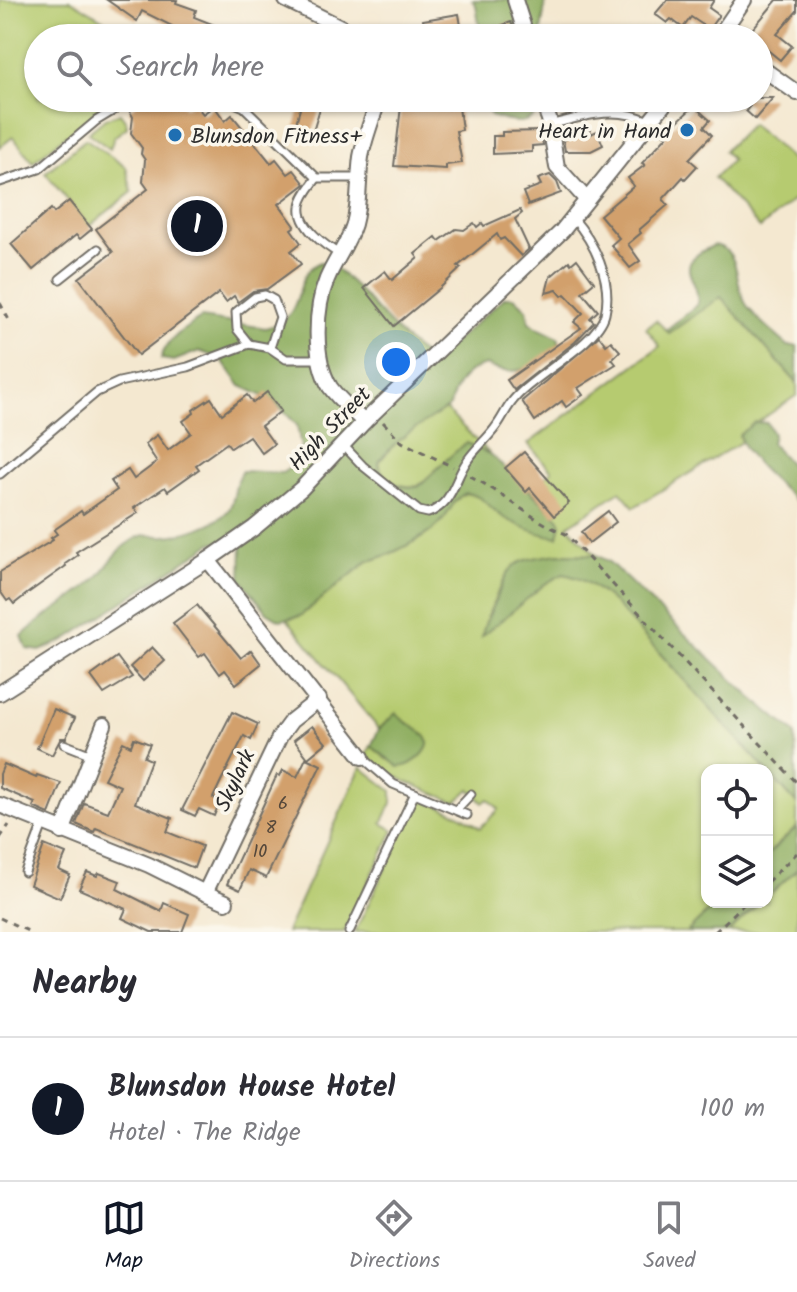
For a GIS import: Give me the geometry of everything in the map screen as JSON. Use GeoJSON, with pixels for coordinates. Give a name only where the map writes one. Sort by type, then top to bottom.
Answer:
{"type":"FeatureCollection","features":[{"type":"Feature","properties":{"kind":"street"},"geometry":{"type":"LineString","coordinates":[[286,0],[335,24]]}},
{"type":"Feature","properties":{"kind":"street"},"geometry":{"type":"LineString","coordinates":[[515,0],[523,24]]}},
{"type":"Feature","properties":{"kind":"street"},"geometry":{"type":"LineString","coordinates":[[729,24],[744,0]]}},
{"type":"Feature","properties":{"kind":"street"},"geometry":{"type":"LineString","coordinates":[[773,76],[797,93]]}},
{"type":"Feature","properties":{"kind":"street"},"geometry":{"type":"LineString","coordinates":[[369,417],[333,390],[326,379],[321,359],[321,301],[328,277],[354,224],[364,143],[374,112]]}},
{"type":"Feature","properties":{"kind":"street"},"geometry":{"type":"LineString","coordinates":[[546,112],[557,167],[586,199]]}},
{"type":"Feature","properties":{"kind":"street","name":"High Street"},"geometry":{"type":"LineString","coordinates":[[0,693],[208,560],[279,508],[573,218],[657,112]]}},
{"type":"Feature","properties":{"kind":"street"},"geometry":{"type":"LineString","coordinates":[[208,560],[362,757]]}},
{"type":"Feature","properties":{"kind":"street","name":"Skylark"},"geometry":{"type":"LineString","coordinates":[[205,893],[280,736],[291,721],[319,699]]}},
{"type":"Feature","properties":{"kind":"street"},"geometry":{"type":"LineString","coordinates":[[62,832],[104,725]]}},
{"type":"Feature","properties":{"kind":"street"},"geometry":{"type":"LineString","coordinates":[[0,805],[126,855],[226,902]]}},
{"type":"Feature","properties":{"kind":"lane"},"geometry":{"type":"LineString","coordinates":[[0,182],[39,169],[111,112]]}},
{"type":"Feature","properties":{"kind":"lane"},"geometry":{"type":"LineString","coordinates":[[249,112],[317,178],[359,178]]}},
{"type":"Feature","properties":{"kind":"lane"},"geometry":{"type":"LineString","coordinates":[[550,125],[606,112],[634,115],[649,122]]}},
{"type":"Feature","properties":{"kind":"lane"},"geometry":{"type":"LineString","coordinates":[[317,178],[301,203],[302,215],[321,242],[341,255]]}},
{"type":"Feature","properties":{"kind":"lane"},"geometry":{"type":"LineString","coordinates":[[344,446],[363,466],[419,511],[428,513],[446,502],[465,463],[518,394],[584,342],[605,316],[606,289],[600,263],[590,240],[573,218]]}},
{"type":"Feature","properties":{"kind":"lane"},"geometry":{"type":"LineString","coordinates":[[60,279],[98,249]]}},
{"type":"Feature","properties":{"kind":"lane"},"geometry":{"type":"LineString","coordinates":[[249,344],[237,329],[236,312],[255,297],[265,295],[274,300],[280,317],[270,348]]}},
{"type":"Feature","properties":{"kind":"lane"},"geometry":{"type":"LineString","coordinates":[[0,474],[97,392],[133,377],[188,367],[249,344],[270,348],[286,359],[321,359]]}},
{"type":"Feature","properties":{"kind":"lane"},"geometry":{"type":"LineString","coordinates":[[64,744],[92,755]]}},
{"type":"Feature","properties":{"kind":"lane"},"geometry":{"type":"LineString","coordinates":[[362,757],[383,778],[467,815]]}},
{"type":"Feature","properties":{"kind":"lane"},"geometry":{"type":"LineString","coordinates":[[349,932],[415,793]]}},
{"type":"Feature","properties":{"kind":"lane"},"geometry":{"type":"LineString","coordinates":[[456,810],[471,794]]}},
{"type":"Feature","properties":{"kind":"lane"},"geometry":{"type":"LineString","coordinates":[[25,872],[43,824]]}},
{"type":"Feature","properties":{"kind":"path"},"geometry":{"type":"LineString","coordinates":[[0,303],[9,320]]}},
{"type":"Feature","properties":{"kind":"path"},"geometry":{"type":"LineString","coordinates":[[369,417],[402,442],[493,488],[543,524],[566,534],[797,783]]}},
{"type":"Feature","properties":{"kind":"path"},"geometry":{"type":"LineString","coordinates":[[773,876],[797,853]]}},
{"type":"Feature","properties":{"kind":"path"},"geometry":{"type":"LineString","coordinates":[[715,932],[740,908]]}},
{"type":"Feature","properties":{"kind":"path"},"geometry":{"type":"LineString","coordinates":[[0,918],[30,932]]}},
{"type":"Feature","properties":{"kind":"green space"},"geometry":{"type":"Polygon","coordinates":[[[0,0],[71,0],[110,24],[24,24],[24,112],[103,112],[69,138],[66,135],[33,162],[13,137],[0,147],[0,0]]]}},
{"type":"Feature","properties":{"kind":"green space"},"geometry":{"type":"Polygon","coordinates":[[[472,0],[546,0],[542,24],[479,24],[476,5],[472,0]]]}},
{"type":"Feature","properties":{"kind":"green space"},"geometry":{"type":"Polygon","coordinates":[[[489,112],[537,112],[529,119],[516,122],[491,116],[489,112]]]}},
{"type":"Feature","properties":{"kind":"green space"},"geometry":{"type":"Polygon","coordinates":[[[120,113],[127,127],[114,137],[110,149],[88,133],[105,119],[120,113]]]}},
{"type":"Feature","properties":{"kind":"green space"},"geometry":{"type":"Polygon","coordinates":[[[751,124],[797,164],[797,197],[760,228],[714,178],[732,160],[724,151],[751,124]]]}},
{"type":"Feature","properties":{"kind":"green space"},"geometry":{"type":"Polygon","coordinates":[[[86,139],[126,167],[132,192],[89,226],[45,173],[86,139]]]}},
{"type":"Feature","properties":{"kind":"green space"},"geometry":{"type":"Polygon","coordinates":[[[715,245],[730,254],[734,261],[742,296],[750,310],[788,346],[797,346],[797,383],[721,297],[669,333],[666,330],[697,305],[689,266],[700,252],[715,245]]]}},
{"type":"Feature","properties":{"kind":"green space"},"geometry":{"type":"Polygon","coordinates":[[[321,262],[345,277],[403,337],[433,359],[505,297],[514,297],[527,309],[529,322],[559,339],[559,347],[524,369],[506,371],[486,365],[466,375],[458,385],[450,406],[404,437],[379,462],[387,479],[418,487],[467,443],[491,455],[558,517],[561,524],[558,537],[516,524],[482,499],[465,493],[427,534],[396,551],[368,561],[300,616],[280,620],[267,612],[241,579],[242,545],[234,539],[212,543],[65,640],[40,651],[27,649],[22,636],[87,587],[127,544],[144,535],[172,535],[208,525],[228,511],[242,471],[282,473],[296,464],[301,447],[297,425],[274,401],[241,386],[221,359],[199,351],[174,361],[161,359],[171,340],[201,318],[265,328],[279,323],[294,306],[305,276],[321,262]]]}},
{"type":"Feature","properties":{"kind":"green space"},"geometry":{"type":"Polygon","coordinates":[[[721,296],[797,383],[797,395],[739,435],[741,442],[634,507],[620,491],[568,526],[596,555],[557,554],[498,591],[483,634],[563,573],[578,578],[615,604],[761,764],[701,764],[701,908],[712,908],[687,932],[355,932],[413,810],[425,801],[454,812],[480,828],[499,809],[488,799],[483,803],[470,789],[456,802],[432,793],[397,777],[366,755],[371,746],[387,759],[414,726],[396,713],[379,729],[287,619],[300,616],[368,561],[396,551],[427,534],[465,493],[478,495],[503,516],[540,499],[529,490],[552,471],[528,444],[660,346],[646,328],[656,320],[669,333],[721,296]]]}},
{"type":"Feature","properties":{"kind":"green space"},"geometry":{"type":"Polygon","coordinates":[[[445,409],[491,455],[466,443],[418,486],[398,485],[387,479],[379,462],[387,452],[445,409]]]}},
{"type":"Feature","properties":{"kind":"green space"},"geometry":{"type":"Polygon","coordinates":[[[755,422],[767,423],[773,434],[771,443],[797,472],[797,502],[756,463],[743,445],[739,435],[755,422]]]}},
{"type":"Feature","properties":{"kind":"green space"},"geometry":{"type":"Polygon","coordinates":[[[557,554],[596,555],[608,561],[751,697],[795,733],[797,804],[773,778],[773,764],[761,764],[615,604],[585,581],[563,574],[545,584],[482,636],[504,580],[514,566],[529,559],[557,554]]]}},
{"type":"Feature","properties":{"kind":"green space"},"geometry":{"type":"Polygon","coordinates":[[[396,713],[428,741],[422,755],[402,767],[371,746],[379,729],[396,713]]]}},
{"type":"Feature","properties":{"kind":"green space"},"geometry":{"type":"Polygon","coordinates":[[[361,767],[392,791],[392,803],[382,823],[394,830],[344,932],[286,932],[361,767]]]}},
{"type":"Feature","properties":{"kind":"green space"},"geometry":{"type":"Polygon","coordinates":[[[773,778],[797,804],[797,827],[773,849],[773,778]]]}},
{"type":"Feature","properties":{"kind":"green space"},"geometry":{"type":"Polygon","coordinates":[[[797,827],[797,869],[773,891],[773,849],[797,827]]]}},
{"type":"Feature","properties":{"kind":"green space"},"geometry":{"type":"Polygon","coordinates":[[[797,869],[797,931],[728,932],[754,908],[773,908],[773,891],[797,869]]]}},
{"type":"Feature","properties":{"kind":"green space"},"geometry":{"type":"Polygon","coordinates":[[[712,908],[754,908],[728,932],[687,932],[712,908]]]}},
{"type":"Feature","properties":{"kind":"building"},"geometry":{"type":"Polygon","coordinates":[[[107,0],[177,0],[176,3],[196,10],[194,17],[212,24],[168,24],[142,11],[137,21],[107,0]]]}},
{"type":"Feature","properties":{"kind":"building"},"geometry":{"type":"Polygon","coordinates":[[[667,0],[714,0],[709,8],[719,15],[713,24],[702,24],[691,17],[686,24],[678,24],[671,19],[667,23],[655,14],[667,0]]]}},
{"type":"Feature","properties":{"kind":"building"},"geometry":{"type":"Polygon","coordinates":[[[777,0],[797,0],[797,11],[777,34],[792,46],[780,60],[773,54],[773,24],[757,24],[777,0]]]}},
{"type":"Feature","properties":{"kind":"building"},"geometry":{"type":"Polygon","coordinates":[[[459,14],[461,24],[424,24],[423,20],[459,14]]]}},
{"type":"Feature","properties":{"kind":"building"},"geometry":{"type":"Polygon","coordinates":[[[130,112],[218,112],[225,121],[232,115],[271,163],[276,159],[288,174],[294,170],[305,184],[279,204],[295,226],[291,229],[301,243],[291,251],[301,264],[267,289],[253,291],[238,302],[234,296],[226,302],[219,293],[138,355],[79,278],[113,252],[96,229],[148,189],[143,182],[145,160],[141,154],[142,148],[131,133],[133,117],[130,112]]]}},
{"type":"Feature","properties":{"kind":"building"},"geometry":{"type":"Polygon","coordinates":[[[299,112],[319,112],[312,135],[294,130],[299,112]]]}},
{"type":"Feature","properties":{"kind":"building"},"geometry":{"type":"Polygon","coordinates":[[[400,112],[460,112],[462,130],[456,131],[462,163],[446,165],[446,169],[394,166],[400,112]]]}},
{"type":"Feature","properties":{"kind":"building"},"geometry":{"type":"Polygon","coordinates":[[[688,112],[701,112],[710,120],[704,127],[712,135],[689,159],[697,166],[663,199],[668,205],[628,244],[640,261],[630,268],[611,245],[619,238],[600,215],[634,186],[628,178],[645,165],[642,163],[667,136],[664,134],[688,112]]]}},
{"type":"Feature","properties":{"kind":"building"},"geometry":{"type":"Polygon","coordinates":[[[747,112],[761,112],[755,119],[747,112]]]}},
{"type":"Feature","properties":{"kind":"building"},"geometry":{"type":"Polygon","coordinates":[[[589,128],[591,134],[597,131],[603,145],[591,151],[565,151],[563,140],[589,128]]]}},
{"type":"Feature","properties":{"kind":"building"},"geometry":{"type":"Polygon","coordinates":[[[541,131],[543,145],[532,146],[532,152],[493,154],[493,136],[502,136],[502,132],[541,131]]]}},
{"type":"Feature","properties":{"kind":"building"},"geometry":{"type":"Polygon","coordinates":[[[550,175],[561,193],[528,205],[523,192],[541,185],[538,179],[550,175]]]}},
{"type":"Feature","properties":{"kind":"building"},"geometry":{"type":"Polygon","coordinates":[[[69,201],[92,229],[80,239],[76,235],[33,270],[11,244],[51,209],[54,213],[69,201]]]}},
{"type":"Feature","properties":{"kind":"building"},"geometry":{"type":"Polygon","coordinates":[[[520,210],[522,213],[515,219],[529,249],[521,256],[497,234],[394,326],[364,288],[385,271],[392,280],[418,258],[415,254],[436,237],[439,241],[456,229],[464,230],[474,223],[477,227],[482,223],[484,226],[520,210]]]}},
{"type":"Feature","properties":{"kind":"building"},"geometry":{"type":"Polygon","coordinates":[[[577,259],[594,282],[582,292],[598,311],[590,318],[594,322],[575,342],[514,390],[507,380],[581,328],[574,322],[583,313],[565,294],[562,296],[557,290],[546,293],[550,277],[569,261],[571,264],[577,259]]]}},
{"type":"Feature","properties":{"kind":"building"},"geometry":{"type":"Polygon","coordinates":[[[599,336],[606,345],[611,341],[620,351],[612,359],[616,364],[578,388],[583,395],[566,407],[562,401],[535,421],[522,401],[599,336]]]}},
{"type":"Feature","properties":{"kind":"building"},"geometry":{"type":"Polygon","coordinates":[[[267,392],[281,411],[261,426],[274,444],[262,453],[249,436],[231,448],[227,443],[196,465],[199,469],[168,491],[165,487],[134,508],[138,513],[76,552],[78,555],[66,566],[14,604],[10,599],[7,601],[0,591],[0,572],[53,540],[51,538],[57,534],[54,530],[117,490],[111,481],[128,470],[134,479],[157,462],[145,444],[157,435],[168,450],[191,433],[183,421],[211,398],[222,414],[247,395],[253,403],[267,392]]]}},
{"type":"Feature","properties":{"kind":"building"},"geometry":{"type":"Polygon","coordinates":[[[524,452],[569,503],[554,516],[530,488],[526,492],[505,468],[524,452]]]}},
{"type":"Feature","properties":{"kind":"building"},"geometry":{"type":"Polygon","coordinates":[[[608,511],[616,522],[589,543],[581,532],[608,511]]]}},
{"type":"Feature","properties":{"kind":"building"},"geometry":{"type":"Polygon","coordinates":[[[197,605],[241,658],[251,650],[261,664],[236,684],[225,670],[220,674],[205,653],[199,657],[173,623],[197,605]]]}},
{"type":"Feature","properties":{"kind":"building"},"geometry":{"type":"Polygon","coordinates":[[[152,647],[165,661],[143,681],[130,667],[152,647]]]}},
{"type":"Feature","properties":{"kind":"building"},"geometry":{"type":"Polygon","coordinates":[[[117,657],[132,677],[104,694],[91,676],[117,657]]]}},
{"type":"Feature","properties":{"kind":"building"},"geometry":{"type":"Polygon","coordinates":[[[54,709],[75,718],[66,738],[61,738],[52,755],[37,748],[54,709]]]}},
{"type":"Feature","properties":{"kind":"building"},"geometry":{"type":"Polygon","coordinates":[[[232,712],[258,724],[251,740],[244,736],[221,781],[213,798],[220,801],[214,816],[199,809],[195,816],[182,810],[232,712]]]}},
{"type":"Feature","properties":{"kind":"building"},"geometry":{"type":"Polygon","coordinates":[[[312,726],[326,743],[308,758],[294,740],[312,726]]]}},
{"type":"Feature","properties":{"kind":"building"},"geometry":{"type":"Polygon","coordinates":[[[134,738],[150,744],[144,757],[151,760],[135,803],[172,818],[167,832],[202,846],[194,868],[96,828],[94,832],[76,824],[84,803],[108,812],[120,786],[104,779],[123,742],[131,746],[134,738]]]}},
{"type":"Feature","properties":{"kind":"building"},"geometry":{"type":"Polygon","coordinates":[[[306,758],[321,765],[266,878],[249,870],[240,890],[227,884],[277,775],[280,776],[283,770],[297,777],[306,758]]]}},
{"type":"Feature","properties":{"kind":"building"},"geometry":{"type":"Polygon","coordinates":[[[4,764],[36,778],[37,775],[61,783],[49,814],[33,807],[35,803],[0,788],[4,764]]]}},
{"type":"Feature","properties":{"kind":"building"},"geometry":{"type":"Polygon","coordinates":[[[44,845],[66,854],[59,870],[70,875],[60,898],[30,885],[44,845]]]}},
{"type":"Feature","properties":{"kind":"building"},"geometry":{"type":"Polygon","coordinates":[[[87,872],[120,881],[117,889],[161,911],[164,903],[189,914],[182,932],[151,932],[122,918],[126,909],[79,889],[87,872]]]}},
{"type":"Feature","properties":{"kind":"place","name":"Heart in Hand"},"geometry":{"type":"Point","coordinates":[687,130]}},
{"type":"Feature","properties":{"kind":"place","name":"Blunsdon Fitness+"},"geometry":{"type":"Point","coordinates":[175,135]}},
{"type":"Feature","properties":{"kind":"place","name":"Blunsdon House Hotel"},"geometry":{"type":"Point","coordinates":[197,226]}}]}
